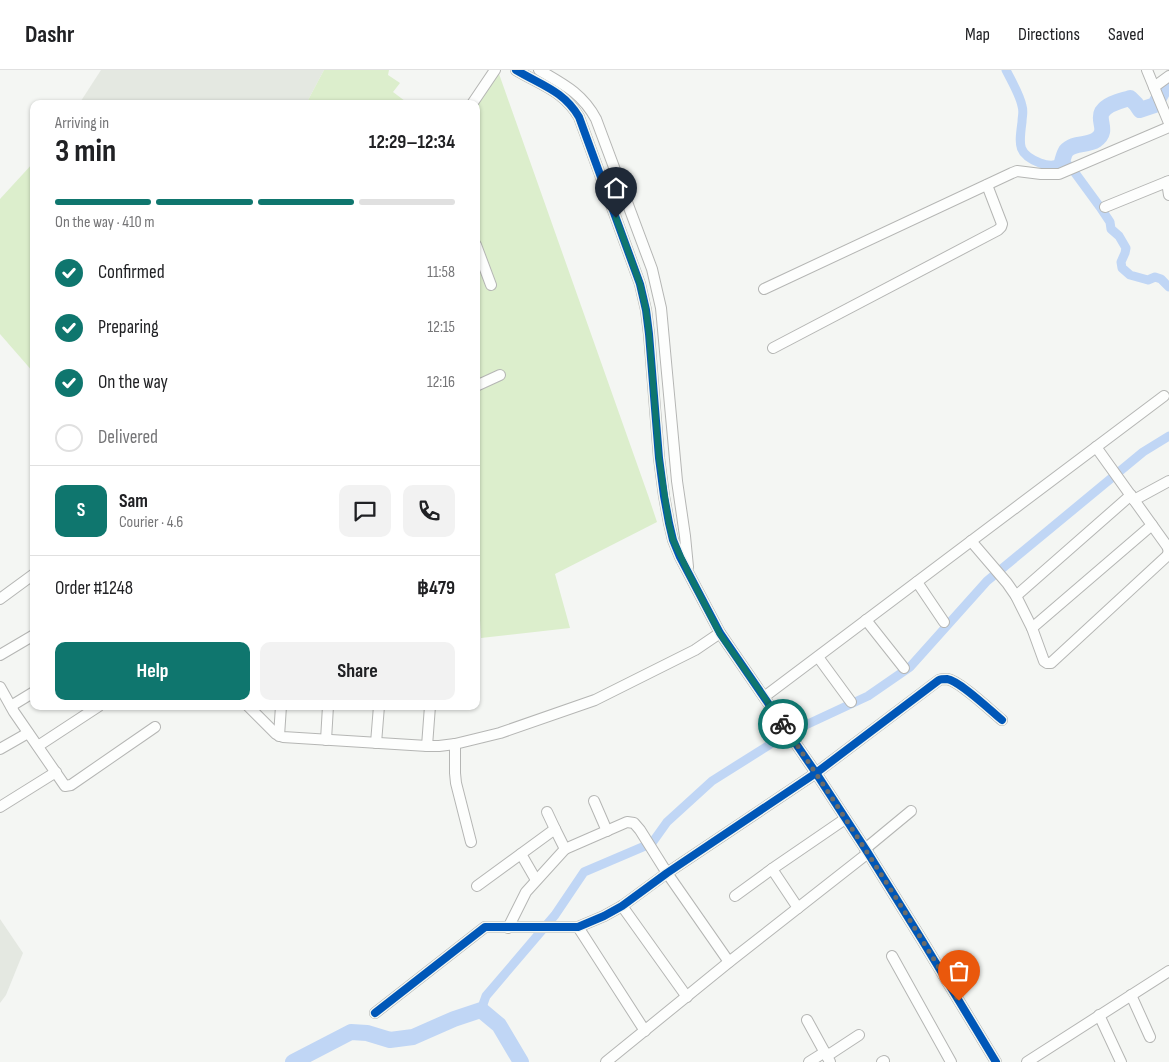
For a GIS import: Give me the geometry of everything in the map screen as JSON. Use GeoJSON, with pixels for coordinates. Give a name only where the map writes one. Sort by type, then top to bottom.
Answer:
{"type":"FeatureCollection","features":[{"type":"Feature","properties":{"kind":"street"},"geometry":{"type":"LineString","coordinates":[[475,100],[495,70]]}},
{"type":"Feature","properties":{"kind":"street"},"geometry":{"type":"LineString","coordinates":[[516,70],[558,94],[574,108],[579,117],[640,284],[649,334],[659,458],[665,505],[673,540],[689,574],[720,634],[846,819],[996,1062]]}},
{"type":"Feature","properties":{"kind":"street"},"geometry":{"type":"LineString","coordinates":[[539,70],[580,96],[591,111],[638,232],[657,289],[661,308],[677,481],[689,574]]}},
{"type":"Feature","properties":{"kind":"street"},"geometry":{"type":"LineString","coordinates":[[1147,70],[1169,123]]}},
{"type":"Feature","properties":{"kind":"street"},"geometry":{"type":"LineString","coordinates":[[1154,87],[1169,76]]}},
{"type":"Feature","properties":{"kind":"street"},"geometry":{"type":"LineString","coordinates":[[764,290],[1017,171],[1059,174],[1169,128]]}},
{"type":"Feature","properties":{"kind":"street"},"geometry":{"type":"LineString","coordinates":[[1105,207],[1168,182],[1169,195]]}},
{"type":"Feature","properties":{"kind":"street"},"geometry":{"type":"LineString","coordinates":[[774,348],[998,230],[1002,224],[986,185]]}},
{"type":"Feature","properties":{"kind":"street"},"geometry":{"type":"LineString","coordinates":[[480,256],[491,285]]}},
{"type":"Feature","properties":{"kind":"street"},"geometry":{"type":"LineString","coordinates":[[480,384],[500,375]]}},
{"type":"Feature","properties":{"kind":"street"},"geometry":{"type":"LineString","coordinates":[[764,697],[1164,396]]}},
{"type":"Feature","properties":{"kind":"street"},"geometry":{"type":"LineString","coordinates":[[971,541],[1016,596],[1032,628],[1044,661],[1047,664],[1051,663],[1167,556],[1168,548],[1096,447]]}},
{"type":"Feature","properties":{"kind":"street"},"geometry":{"type":"LineString","coordinates":[[1016,596],[1133,498],[1169,481]]}},
{"type":"Feature","properties":{"kind":"street"},"geometry":{"type":"LineString","coordinates":[[1032,628],[1152,525]]}},
{"type":"Feature","properties":{"kind":"street"},"geometry":{"type":"LineString","coordinates":[[0,599],[30,577]]}},
{"type":"Feature","properties":{"kind":"street"},"geometry":{"type":"LineString","coordinates":[[916,582],[944,622]]}},
{"type":"Feature","properties":{"kind":"street"},"geometry":{"type":"LineString","coordinates":[[866,620],[904,668]]}},
{"type":"Feature","properties":{"kind":"street"},"geometry":{"type":"LineString","coordinates":[[252,710],[279,736],[427,746],[456,744],[500,733],[595,700],[694,650],[720,634]]}},
{"type":"Feature","properties":{"kind":"street"},"geometry":{"type":"LineString","coordinates":[[0,656],[30,637]]}},
{"type":"Feature","properties":{"kind":"street"},"geometry":{"type":"LineString","coordinates":[[818,656],[851,702]]}},
{"type":"Feature","properties":{"kind":"street"},"geometry":{"type":"LineString","coordinates":[[375,1013],[486,928],[578,927],[622,906],[667,873],[816,773],[939,680],[953,681],[967,690],[1002,720]]}},
{"type":"Feature","properties":{"kind":"street"},"geometry":{"type":"LineString","coordinates":[[0,687],[65,786],[71,785],[155,727]]}},
{"type":"Feature","properties":{"kind":"street"},"geometry":{"type":"LineString","coordinates":[[11,706],[30,694]]}},
{"type":"Feature","properties":{"kind":"street"},"geometry":{"type":"LineString","coordinates":[[38,746],[94,710]]}},
{"type":"Feature","properties":{"kind":"street"},"geometry":{"type":"LineString","coordinates":[[279,736],[281,710]]}},
{"type":"Feature","properties":{"kind":"street"},"geometry":{"type":"LineString","coordinates":[[326,740],[328,710]]}},
{"type":"Feature","properties":{"kind":"street"},"geometry":{"type":"LineString","coordinates":[[376,743],[379,710]]}},
{"type":"Feature","properties":{"kind":"street"},"geometry":{"type":"LineString","coordinates":[[427,746],[430,710]]}},
{"type":"Feature","properties":{"kind":"street"},"geometry":{"type":"LineString","coordinates":[[0,749],[28,732]]}},
{"type":"Feature","properties":{"kind":"street"},"geometry":{"type":"LineString","coordinates":[[456,744],[456,783],[471,842]]}},
{"type":"Feature","properties":{"kind":"street"},"geometry":{"type":"LineString","coordinates":[[0,807],[56,772]]}},
{"type":"Feature","properties":{"kind":"street"},"geometry":{"type":"LineString","coordinates":[[594,801],[606,831]]}},
{"type":"Feature","properties":{"kind":"street"},"geometry":{"type":"LineString","coordinates":[[606,1062],[798,908],[911,811]]}},
{"type":"Feature","properties":{"kind":"street"},"geometry":{"type":"LineString","coordinates":[[547,812],[565,849]]}},
{"type":"Feature","properties":{"kind":"street"},"geometry":{"type":"LineString","coordinates":[[735,896],[846,819]]}},
{"type":"Feature","properties":{"kind":"street"},"geometry":{"type":"LineString","coordinates":[[508,928],[526,892],[565,849],[626,822],[634,823],[729,962]]}},
{"type":"Feature","properties":{"kind":"street"},"geometry":{"type":"LineString","coordinates":[[477,886],[554,829]]}},
{"type":"Feature","properties":{"kind":"street"},"geometry":{"type":"LineString","coordinates":[[520,854],[536,880]]}},
{"type":"Feature","properties":{"kind":"street"},"geometry":{"type":"LineString","coordinates":[[772,869],[798,908]]}},
{"type":"Feature","properties":{"kind":"street"},"geometry":{"type":"LineString","coordinates":[[622,906],[687,997]]}},
{"type":"Feature","properties":{"kind":"street"},"geometry":{"type":"LineString","coordinates":[[578,927],[645,1030]]}},
{"type":"Feature","properties":{"kind":"street"},"geometry":{"type":"LineString","coordinates":[[892,956],[952,1062]]}},
{"type":"Feature","properties":{"kind":"street"},"geometry":{"type":"LineString","coordinates":[[1027,1062],[1039,1058],[1099,1015],[1169,972]]}},
{"type":"Feature","properties":{"kind":"street"},"geometry":{"type":"LineString","coordinates":[[1131,994],[1150,1037]]}},
{"type":"Feature","properties":{"kind":"street"},"geometry":{"type":"LineString","coordinates":[[1099,1015],[1121,1062]]}},
{"type":"Feature","properties":{"kind":"street"},"geometry":{"type":"LineString","coordinates":[[807,1020],[827,1057]]}},
{"type":"Feature","properties":{"kind":"street"},"geometry":{"type":"LineString","coordinates":[[809,1062],[827,1057],[860,1034]]}},
{"type":"Feature","properties":{"kind":"shaded area"},"geometry":{"type":"Polygon","coordinates":[[[101,70],[324,70],[308,100],[82,100],[101,70]]]}},
{"type":"Feature","properties":{"kind":"shaded area"},"geometry":{"type":"Polygon","coordinates":[[[0,919],[23,953],[6,995],[0,1003],[0,919]]]}},
{"type":"Feature","properties":{"kind":"green space"},"geometry":{"type":"Polygon","coordinates":[[[324,70],[389,70],[388,75],[400,83],[393,92],[404,100],[308,100],[324,70]]]}},
{"type":"Feature","properties":{"kind":"green space"},"geometry":{"type":"Polygon","coordinates":[[[498,71],[657,522],[555,574],[570,628],[481,638],[480,620],[479,100],[498,71]]]}},
{"type":"Feature","properties":{"kind":"green space"},"geometry":{"type":"Polygon","coordinates":[[[30,166],[30,368],[0,334],[0,199],[30,166]]]}},
{"type":"Feature","properties":{"kind":"waterway"},"geometry":{"type":"LineString","coordinates":[[1006,70],[1023,108],[1020,137],[1023,152],[1032,160],[1043,164],[1054,165],[1062,162],[1070,166],[1110,222],[1111,229],[1119,236],[1126,248],[1121,262],[1122,268],[1130,275],[1148,280],[1155,277],[1161,279],[1169,287]]}},
{"type":"Feature","properties":{"kind":"waterway"},"geometry":{"type":"LineString","coordinates":[[1062,162],[1065,152],[1072,146],[1092,142],[1100,137],[1102,133],[1101,115],[1108,106],[1130,98],[1140,110],[1155,105],[1169,80]]}},
{"type":"Feature","properties":{"kind":"waterway"},"geometry":{"type":"LineString","coordinates":[[795,730],[868,696],[910,667],[987,581],[1143,452],[1169,436]]}},
{"type":"Feature","properties":{"kind":"waterway"},"geometry":{"type":"LineString","coordinates":[[481,1010],[486,996],[555,915],[584,872],[652,843],[667,822],[712,781],[785,735]]}},
{"type":"Feature","properties":{"kind":"waterway"},"geometry":{"type":"LineString","coordinates":[[293,1062],[351,1032],[367,1033],[390,1040],[413,1037],[454,1019],[481,1010],[499,1025],[521,1062]]}},
{"type":"Feature","properties":{"kind":"cycle path"},"geometry":{"type":"LineString","coordinates":[[516,70],[559,95],[573,108],[579,117],[640,284],[649,334],[664,496],[673,540],[680,557],[720,633],[816,773],[868,853],[996,1062]]}},
{"type":"Feature","properties":{"kind":"cycle path"},"geometry":{"type":"LineString","coordinates":[[375,1013],[485,927],[578,927],[622,906],[667,873],[816,773],[939,680],[947,679],[960,685],[1002,720]]}},
{"type":"Feature","properties":{"kind":"way so far"},"geometry":{"type":"LineString","coordinates":[[783,724],[868,853],[959,1001]]}},
{"type":"Feature","properties":{"kind":"route"},"geometry":{"type":"LineString","coordinates":[[616,218],[640,284],[646,310],[659,458],[673,540],[720,634],[783,724]]}}]}
